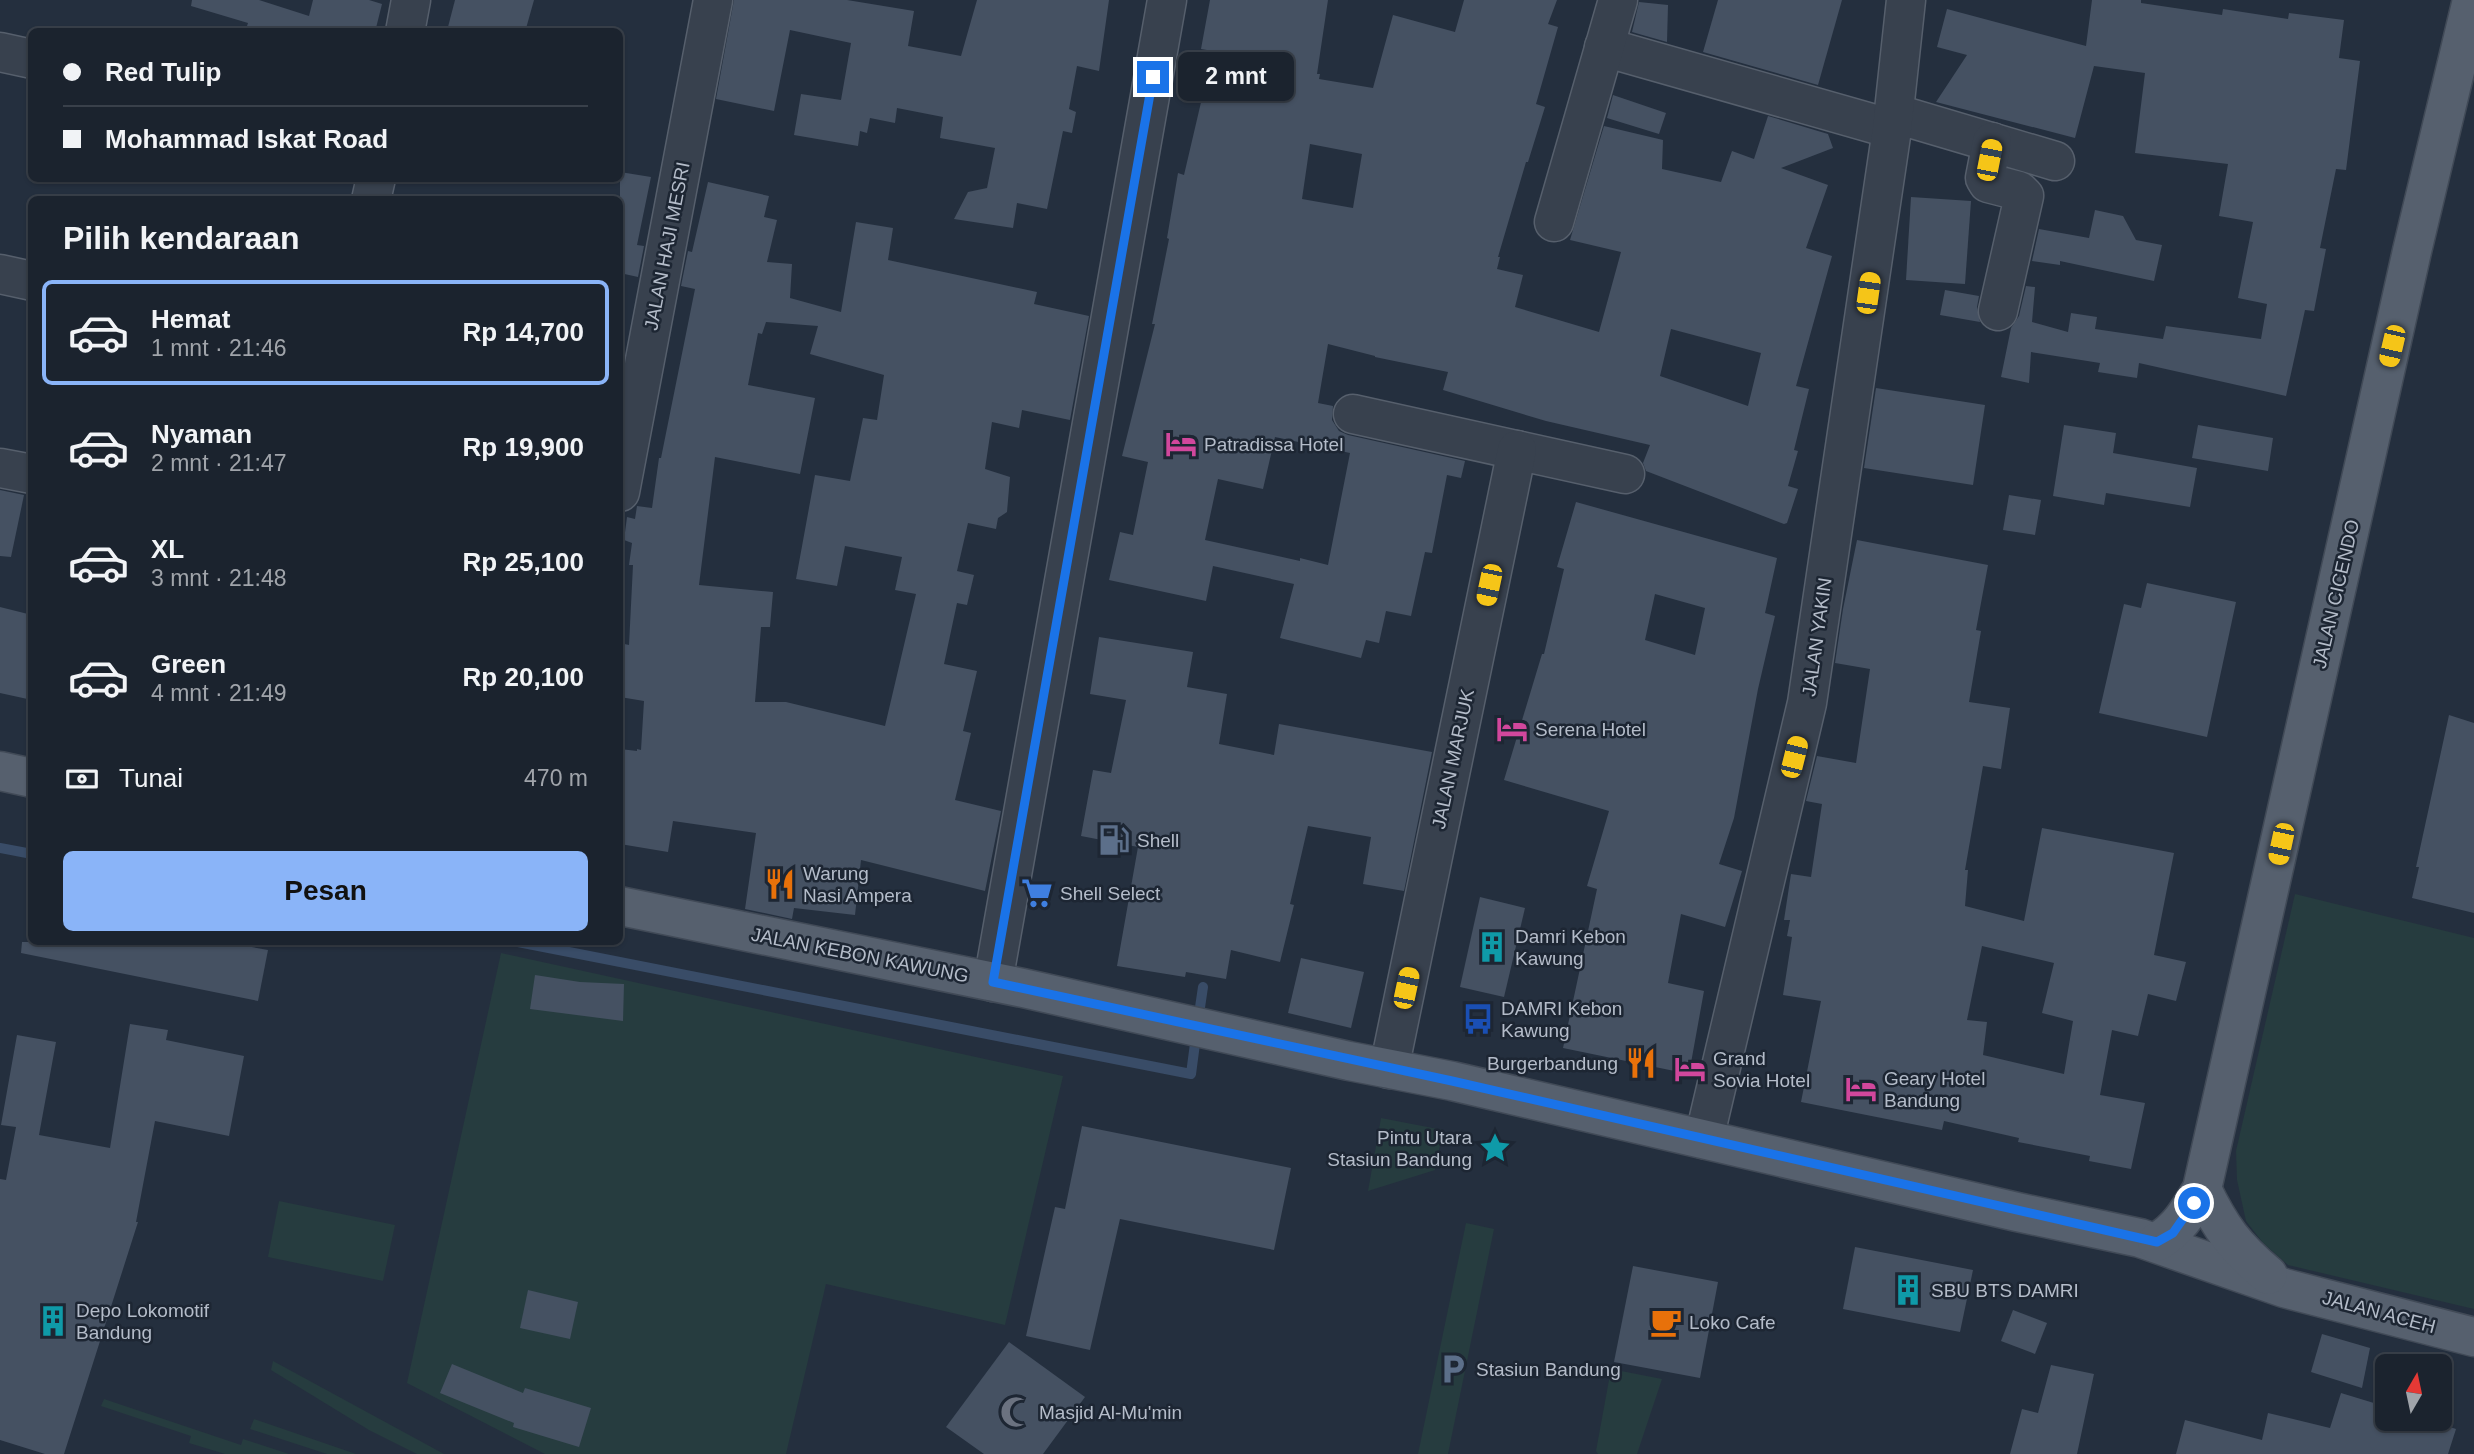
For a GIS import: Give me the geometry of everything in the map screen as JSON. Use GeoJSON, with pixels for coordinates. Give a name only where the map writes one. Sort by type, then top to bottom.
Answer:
{"type":"FeatureCollection","features":[{"type":"Feature","properties":{"kind":"main road","name":"JALAN CICENDO"},"geometry":{"type":"LineString","coordinates":[[2157,1242],[2173,1233],[2202,1189],[2469,1]]}},
{"type":"Feature","properties":{"kind":"main road"},"geometry":{"type":"LineString","coordinates":[[0,771],[28,777]]}},
{"type":"Feature","properties":{"kind":"main road","name":"JALAN KEBON KAWUNG"},"geometry":{"type":"LineString","coordinates":[[623,907],[1177,1022],[2157,1242],[2284,1287]]}},
{"type":"Feature","properties":{"kind":"main road"},"geometry":{"type":"LineString","coordinates":[[2202,1189],[2218,1223],[2241,1252],[2284,1287]]}},
{"type":"Feature","properties":{"kind":"main road","name":"JALAN ACEH"},"geometry":{"type":"LineString","coordinates":[[2284,1287],[2474,1337]]}},
{"type":"Feature","properties":{"kind":"street"},"geometry":{"type":"LineString","coordinates":[[406,28],[411,0]]}},
{"type":"Feature","properties":{"kind":"street","name":"JALAN HAJI MESRI"},"geometry":{"type":"LineString","coordinates":[[623,476],[713,0]]}},
{"type":"Feature","properties":{"kind":"street"},"geometry":{"type":"LineString","coordinates":[[993,982],[1167,0]]}},
{"type":"Feature","properties":{"kind":"street"},"geometry":{"type":"LineString","coordinates":[[1554,222],[1618,0]]}},
{"type":"Feature","properties":{"kind":"street","name":"JALAN YAKIN"},"geometry":{"type":"LineString","coordinates":[[1704,1139],[1807,703],[1892,121],[1906,0]]}},
{"type":"Feature","properties":{"kind":"street"},"geometry":{"type":"LineString","coordinates":[[1604,47],[1892,121],[1992,142],[2056,161]]}},
{"type":"Feature","properties":{"kind":"street"},"geometry":{"type":"LineString","coordinates":[[0,52],[28,58]]}},
{"type":"Feature","properties":{"kind":"street"},"geometry":{"type":"LineString","coordinates":[[1992,142],[1985,178],[1987,183],[2020,191],[2024,196],[1998,311]]}},
{"type":"Feature","properties":{"kind":"street"},"geometry":{"type":"LineString","coordinates":[[0,274],[28,280]]}},
{"type":"Feature","properties":{"kind":"street"},"geometry":{"type":"LineString","coordinates":[[1353,414],[1625,474]]}},
{"type":"Feature","properties":{"kind":"street","name":"JALAN MARJUK"},"geometry":{"type":"LineString","coordinates":[[1389,1069],[1517,450]]}},
{"type":"Feature","properties":{"kind":"street"},"geometry":{"type":"LineString","coordinates":[[0,468],[28,473]]}},
{"type":"Feature","properties":{"kind":"green space"},"geometry":{"type":"Polygon","coordinates":[[[2295,894],[2474,938],[2474,1309],[2288,1265],[2263,1243],[2246,1221],[2237,1180],[2236,1151],[2295,894]]]}},
{"type":"Feature","properties":{"kind":"green space"},"geometry":{"type":"Polygon","coordinates":[[[501,953],[1063,1076],[1005,1325],[826,1284],[786,1454],[545,1454],[407,1383],[501,953]]]}},
{"type":"Feature","properties":{"kind":"green space"},"geometry":{"type":"Polygon","coordinates":[[[1381,1118],[1443,1130],[1435,1170],[1368,1191],[1381,1118]]]}},
{"type":"Feature","properties":{"kind":"green space"},"geometry":{"type":"Polygon","coordinates":[[[279,1201],[395,1225],[383,1281],[268,1257],[279,1201]]]}},
{"type":"Feature","properties":{"kind":"green space"},"geometry":{"type":"Polygon","coordinates":[[[1466,1223],[1494,1229],[1448,1454],[1418,1454],[1466,1223]]]}},
{"type":"Feature","properties":{"kind":"green space"},"geometry":{"type":"Polygon","coordinates":[[[273,1361],[444,1454],[417,1454],[369,1430],[271,1370],[273,1361]]]}},
{"type":"Feature","properties":{"kind":"green space"},"geometry":{"type":"Polygon","coordinates":[[[1611,1369],[1662,1379],[1637,1454],[1598,1454],[1596,1451],[1611,1369]]]}},
{"type":"Feature","properties":{"kind":"green space"},"geometry":{"type":"Polygon","coordinates":[[[104,1399],[241,1445],[243,1439],[289,1454],[225,1454],[189,1443],[191,1436],[101,1406],[104,1399]]]}},
{"type":"Feature","properties":{"kind":"green space"},"geometry":{"type":"Polygon","coordinates":[[[254,1419],[356,1454],[327,1454],[250,1429],[254,1419]]]}},
{"type":"Feature","properties":{"kind":"building"},"geometry":{"type":"Polygon","coordinates":[[[192,0],[259,0],[309,16],[313,0],[369,0],[382,4],[376,28],[246,28],[248,23],[191,6],[192,0]]]}},
{"type":"Feature","properties":{"kind":"building"},"geometry":{"type":"Polygon","coordinates":[[[455,0],[534,0],[526,28],[448,27],[455,0]]]}},
{"type":"Feature","properties":{"kind":"building"},"geometry":{"type":"Polygon","coordinates":[[[734,0],[847,0],[914,11],[908,46],[961,56],[977,0],[1109,0],[1099,71],[1077,66],[1069,109],[1076,112],[1072,133],[1063,131],[1047,209],[1017,203],[1013,228],[954,219],[968,192],[987,188],[995,148],[940,138],[943,117],[897,108],[895,123],[870,118],[867,133],[860,131],[858,146],[794,135],[801,94],[841,100],[851,43],[790,30],[774,111],[716,99],[734,0]]]}},
{"type":"Feature","properties":{"kind":"building"},"geometry":{"type":"Polygon","coordinates":[[[1210,0],[1328,0],[1317,74],[1320,74],[1319,79],[1373,88],[1393,15],[1455,32],[1464,0],[1557,0],[1548,24],[1558,27],[1536,104],[1545,107],[1526,162],[1498,257],[1497,269],[1523,275],[1515,307],[1599,332],[1621,252],[1570,240],[1604,126],[1663,140],[1662,169],[1721,182],[1732,151],[1754,159],[1768,116],[1828,134],[1833,148],[1781,168],[1828,185],[1806,248],[1832,256],[1796,386],[1809,389],[1794,450],[1798,451],[1788,486],[1798,489],[1787,523],[1646,471],[1643,463],[1650,445],[1546,421],[1443,390],[1448,372],[1328,344],[1318,403],[1333,406],[1332,420],[1339,431],[1465,461],[1461,478],[1447,475],[1432,553],[1425,552],[1411,616],[1386,611],[1379,643],[1366,640],[1361,658],[1280,638],[1294,584],[1213,566],[1206,601],[1109,580],[1120,532],[1133,535],[1148,462],[1122,456],[1155,324],[1152,324],[1169,239],[1167,238],[1178,173],[1184,175],[1213,51],[1201,49],[1210,0]],[[1310,144],[1302,199],[1353,208],[1362,154],[1310,144]],[[1671,329],[1660,376],[1748,406],[1761,353],[1671,329]],[[1275,437],[1263,489],[1218,479],[1205,540],[1328,565],[1350,453],[1275,437]]]}},
{"type":"Feature","properties":{"kind":"building"},"geometry":{"type":"Polygon","coordinates":[[[1718,0],[1842,0],[1818,85],[1703,52],[1718,0]]]}},
{"type":"Feature","properties":{"kind":"building"},"geometry":{"type":"Polygon","coordinates":[[[2092,0],[2141,0],[2141,3],[2222,15],[2223,9],[2288,19],[2289,13],[2344,20],[2339,58],[2360,61],[2346,170],[2336,169],[2320,248],[2326,249],[2314,311],[2305,310],[2286,396],[2139,363],[2137,378],[2098,372],[2100,363],[2031,352],[2029,383],[2001,377],[2011,328],[2019,316],[2026,286],[2035,287],[2032,322],[2068,332],[2071,313],[2097,317],[2095,329],[2163,339],[2166,326],[2261,339],[2267,304],[2238,298],[2253,222],[2219,216],[2228,164],[2135,153],[2145,73],[2094,66],[2075,138],[1936,102],[1967,55],[1937,47],[1947,9],[2086,46],[2092,0]]]}},
{"type":"Feature","properties":{"kind":"building"},"geometry":{"type":"Polygon","coordinates":[[[1639,2],[1668,5],[1667,42],[1632,32],[1639,2]]]}},
{"type":"Feature","properties":{"kind":"building"},"geometry":{"type":"Polygon","coordinates":[[[1613,95],[1666,113],[1659,134],[1607,118],[1613,95]]]}},
{"type":"Feature","properties":{"kind":"building"},"geometry":{"type":"Polygon","coordinates":[[[623,172],[651,177],[637,245],[644,246],[638,277],[623,274],[623,196],[620,196],[623,172]]]}},
{"type":"Feature","properties":{"kind":"building"},"geometry":{"type":"Polygon","coordinates":[[[708,182],[769,196],[764,217],[777,220],[767,262],[792,264],[790,298],[841,312],[856,222],[893,228],[888,260],[1037,292],[1034,304],[1089,316],[1070,420],[1022,410],[1019,428],[992,422],[985,469],[1010,477],[1007,512],[998,518],[996,529],[968,523],[957,571],[974,575],[967,605],[957,603],[944,664],[977,671],[963,731],[971,733],[955,800],[1001,811],[985,891],[861,860],[855,915],[794,908],[792,919],[745,909],[756,833],[673,821],[668,852],[623,844],[623,749],[641,750],[644,701],[623,698],[623,644],[629,645],[633,565],[629,565],[632,543],[624,540],[627,517],[635,519],[637,506],[652,508],[659,458],[695,289],[681,286],[688,251],[692,252],[708,182]],[[766,322],[762,334],[758,333],[748,385],[815,398],[800,474],[715,457],[699,585],[773,592],[770,627],[761,627],[755,702],[786,702],[885,726],[916,594],[895,590],[902,557],[845,546],[837,586],[796,579],[815,475],[850,481],[863,418],[877,420],[884,375],[810,354],[818,326],[766,322]]]}},
{"type":"Feature","properties":{"kind":"building"},"geometry":{"type":"Polygon","coordinates":[[[1911,197],[1971,201],[1965,284],[1906,280],[1911,197]]]}},
{"type":"Feature","properties":{"kind":"building"},"geometry":{"type":"Polygon","coordinates":[[[2095,210],[2123,216],[2136,240],[2162,245],[2154,281],[2060,261],[2060,265],[2032,261],[2039,229],[2089,238],[2095,210]]]}},
{"type":"Feature","properties":{"kind":"building"},"geometry":{"type":"Polygon","coordinates":[[[1945,290],[1979,296],[1977,307],[1980,322],[1940,315],[1945,290]]]}},
{"type":"Feature","properties":{"kind":"building"},"geometry":{"type":"Polygon","coordinates":[[[1876,388],[1985,405],[1973,485],[1864,468],[1876,388]]]}},
{"type":"Feature","properties":{"kind":"building"},"geometry":{"type":"Polygon","coordinates":[[[2064,425],[2116,433],[2113,453],[2197,468],[2190,507],[2106,493],[2104,505],[2053,496],[2064,425]]]}},
{"type":"Feature","properties":{"kind":"building"},"geometry":{"type":"Polygon","coordinates":[[[2198,425],[2273,438],[2268,471],[2192,458],[2198,425]]]}},
{"type":"Feature","properties":{"kind":"building"},"geometry":{"type":"Polygon","coordinates":[[[0,490],[24,495],[11,557],[0,556],[0,490]]]}},
{"type":"Feature","properties":{"kind":"building"},"geometry":{"type":"Polygon","coordinates":[[[2009,495],[2041,500],[2035,535],[2003,530],[2009,495]]]}},
{"type":"Feature","properties":{"kind":"building"},"geometry":{"type":"Polygon","coordinates":[[[1576,502],[1777,558],[1765,613],[1775,616],[1758,689],[1734,818],[1719,864],[1742,871],[1725,927],[1681,914],[1668,983],[1704,991],[1689,1074],[1563,1048],[1597,889],[1587,886],[1609,811],[1504,780],[1544,654],[1564,569],[1557,567],[1576,502]],[[1655,594],[1645,640],[1695,655],[1705,608],[1655,594]]]}},
{"type":"Feature","properties":{"kind":"building"},"geometry":{"type":"Polygon","coordinates":[[[1857,540],[1988,565],[1976,630],[1981,631],[1969,702],[2010,708],[2001,769],[1983,766],[1965,870],[1968,870],[1965,906],[2024,921],[2042,828],[2174,853],[2154,955],[2186,962],[2176,1001],[2148,994],[2138,1036],[2112,1030],[2100,1095],[2145,1103],[2131,1169],[2089,1161],[2090,1156],[2018,1142],[2019,1138],[1944,1121],[1942,1130],[1801,1102],[1821,1001],[1783,995],[1792,937],[1787,936],[1790,920],[1784,920],[1791,874],[1811,877],[1822,804],[1806,801],[1817,756],[1856,763],[1870,669],[1835,663],[1857,540]],[[1982,946],[1967,1020],[1987,1022],[1983,1055],[2064,1074],[2073,1021],[2042,1013],[2054,963],[1982,946]]]}},
{"type":"Feature","properties":{"kind":"building"},"geometry":{"type":"Polygon","coordinates":[[[2147,583],[2236,602],[2207,737],[2099,713],[2124,604],[2141,608],[2147,583]]]}},
{"type":"Feature","properties":{"kind":"building"},"geometry":{"type":"Polygon","coordinates":[[[0,607],[28,614],[28,699],[0,693],[0,607]]]}},
{"type":"Feature","properties":{"kind":"building"},"geometry":{"type":"Polygon","coordinates":[[[1099,637],[1193,652],[1187,687],[1227,694],[1219,744],[1274,755],[1279,724],[1432,752],[1404,891],[1363,884],[1371,837],[1308,826],[1290,904],[1294,905],[1280,962],[1231,950],[1226,979],[1186,972],[1185,977],[1117,966],[1138,847],[1081,836],[1093,770],[1111,773],[1126,700],[1090,694],[1099,637]]]}},
{"type":"Feature","properties":{"kind":"building"},"geometry":{"type":"Polygon","coordinates":[[[2449,715],[2474,723],[2474,913],[2412,898],[2419,867],[2416,867],[2449,715]]]}},
{"type":"Feature","properties":{"kind":"building","name":"Damri Kebon Kawung"},"geometry":{"type":"Polygon","coordinates":[[[1480,897],[1525,908],[1504,997],[1460,987],[1480,897]]]}},
{"type":"Feature","properties":{"kind":"building"},"geometry":{"type":"Polygon","coordinates":[[[22,942],[28,942],[28,945],[241,945],[268,950],[258,1001],[21,953],[22,942]]]}},
{"type":"Feature","properties":{"kind":"building"},"geometry":{"type":"Polygon","coordinates":[[[1301,958],[1364,972],[1351,1028],[1288,1013],[1301,958]]]}},
{"type":"Feature","properties":{"kind":"building"},"geometry":{"type":"Polygon","coordinates":[[[535,975],[580,982],[624,984],[623,1021],[530,1009],[535,975]]]}},
{"type":"Feature","properties":{"kind":"building"},"geometry":{"type":"Polygon","coordinates":[[[130,1024],[168,1030],[166,1040],[244,1056],[229,1136],[155,1121],[138,1222],[64,1454],[45,1454],[0,1440],[0,1179],[6,1180],[16,1127],[1,1125],[17,1035],[56,1042],[39,1135],[110,1148],[130,1024]]]}},
{"type":"Feature","properties":{"kind":"building"},"geometry":{"type":"Polygon","coordinates":[[[1082,1126],[1291,1168],[1274,1250],[1120,1219],[1090,1350],[1026,1336],[1055,1207],[1065,1209],[1082,1126]]]}},
{"type":"Feature","properties":{"kind":"building","name":"SBU BTS DAMRI"},"geometry":{"type":"Polygon","coordinates":[[[1855,1247],[1973,1270],[1960,1332],[1843,1309],[1855,1247]]]}},
{"type":"Feature","properties":{"kind":"building","name":"Loko Cafe"},"geometry":{"type":"Polygon","coordinates":[[[1633,1266],[1718,1282],[1700,1378],[1614,1362],[1633,1266]]]}},
{"type":"Feature","properties":{"kind":"building"},"geometry":{"type":"Polygon","coordinates":[[[528,1290],[578,1302],[570,1339],[520,1328],[528,1290]]]}},
{"type":"Feature","properties":{"kind":"building"},"geometry":{"type":"Polygon","coordinates":[[[2013,1310],[2047,1323],[2035,1354],[2001,1341],[2013,1310]]]}},
{"type":"Feature","properties":{"kind":"building"},"geometry":{"type":"Polygon","coordinates":[[[2322,1334],[2370,1348],[2362,1388],[2311,1372],[2322,1334]]]}},
{"type":"Feature","properties":{"kind":"building","name":"Masjid Al-Mu'min"},"geometry":{"type":"Polygon","coordinates":[[[1009,1342],[1085,1397],[1043,1454],[984,1454],[946,1427],[1009,1342]]]}},
{"type":"Feature","properties":{"kind":"building"},"geometry":{"type":"Polygon","coordinates":[[[452,1364],[523,1393],[525,1388],[591,1408],[579,1447],[513,1427],[514,1423],[440,1393],[452,1364]]]}},
{"type":"Feature","properties":{"kind":"building"},"geometry":{"type":"Polygon","coordinates":[[[2051,1365],[2094,1374],[2077,1454],[2010,1454],[2022,1409],[2038,1413],[2051,1365]]]}},
{"type":"Feature","properties":{"kind":"building"},"geometry":{"type":"Polygon","coordinates":[[[2341,1393],[2375,1403],[2375,1432],[2452,1432],[2452,1428],[2456,1429],[2448,1454],[2176,1454],[2185,1420],[2262,1440],[2268,1413],[2330,1428],[2341,1393]]]}},
{"type":"Feature","properties":{"kind":"waterway"},"geometry":{"type":"LineString","coordinates":[[0,848],[28,853]]}},
{"type":"Feature","properties":{"kind":"waterway"},"geometry":{"type":"LineString","coordinates":[[533,945],[1191,1074],[1196,1036]]}},
{"type":"Feature","properties":{"kind":"waterway"},"geometry":{"type":"LineString","coordinates":[[1198,1021],[1203,987]]}},
{"type":"Feature","properties":{"kind":"place","name":"Patradissa Hotel"},"geometry":{"type":"Point","coordinates":[1181,444]}},
{"type":"Feature","properties":{"kind":"place","name":"Serena Hotel"},"geometry":{"type":"Point","coordinates":[1512,729]}},
{"type":"Feature","properties":{"kind":"place","name":"Shell"},"geometry":{"type":"Point","coordinates":[1114,840]}},
{"type":"Feature","properties":{"kind":"place","name":"Warung Nasi Ampera"},"geometry":{"type":"Point","coordinates":[780,884]}},
{"type":"Feature","properties":{"kind":"place","name":"Shell Select"},"geometry":{"type":"Point","coordinates":[1037,893]}},
{"type":"Feature","properties":{"kind":"place","name":"Damri Kebon Kawung"},"geometry":{"type":"Point","coordinates":[1492,947]}},
{"type":"Feature","properties":{"kind":"place","name":"DAMRI Kebon Kawung"},"geometry":{"type":"Point","coordinates":[1478,1019]}},
{"type":"Feature","properties":{"kind":"place","name":"Burgerbandung"},"geometry":{"type":"Point","coordinates":[1641,1063]}},
{"type":"Feature","properties":{"kind":"place","name":"Grand Sovia Hotel"},"geometry":{"type":"Point","coordinates":[1690,1069]}},
{"type":"Feature","properties":{"kind":"place","name":"Geary Hotel Bandung"},"geometry":{"type":"Point","coordinates":[1861,1089]}},
{"type":"Feature","properties":{"kind":"place","name":"Pintu Utara Stasiun Bandung"},"geometry":{"type":"Point","coordinates":[1495,1148]}},
{"type":"Feature","properties":{"kind":"place","name":"SBU BTS DAMRI"},"geometry":{"type":"Point","coordinates":[1908,1290]}},
{"type":"Feature","properties":{"kind":"place","name":"Depo Lokomotif Bandung"},"geometry":{"type":"Point","coordinates":[53,1321]}},
{"type":"Feature","properties":{"kind":"place","name":"Loko Cafe"},"geometry":{"type":"Point","coordinates":[1666,1322]}},
{"type":"Feature","properties":{"kind":"place","name":"Stasiun Bandung"},"geometry":{"type":"Point","coordinates":[1453,1369]}},
{"type":"Feature","properties":{"kind":"place","name":"Masjid Al-Mu'min"},"geometry":{"type":"Point","coordinates":[1016,1412]}},
{"type":"Feature","properties":{"kind":"route"},"geometry":{"type":"LineString","coordinates":[[1153,77],[993,982],[1452,1081],[2157,1242],[2173,1233],[2194,1203]]}}]}
